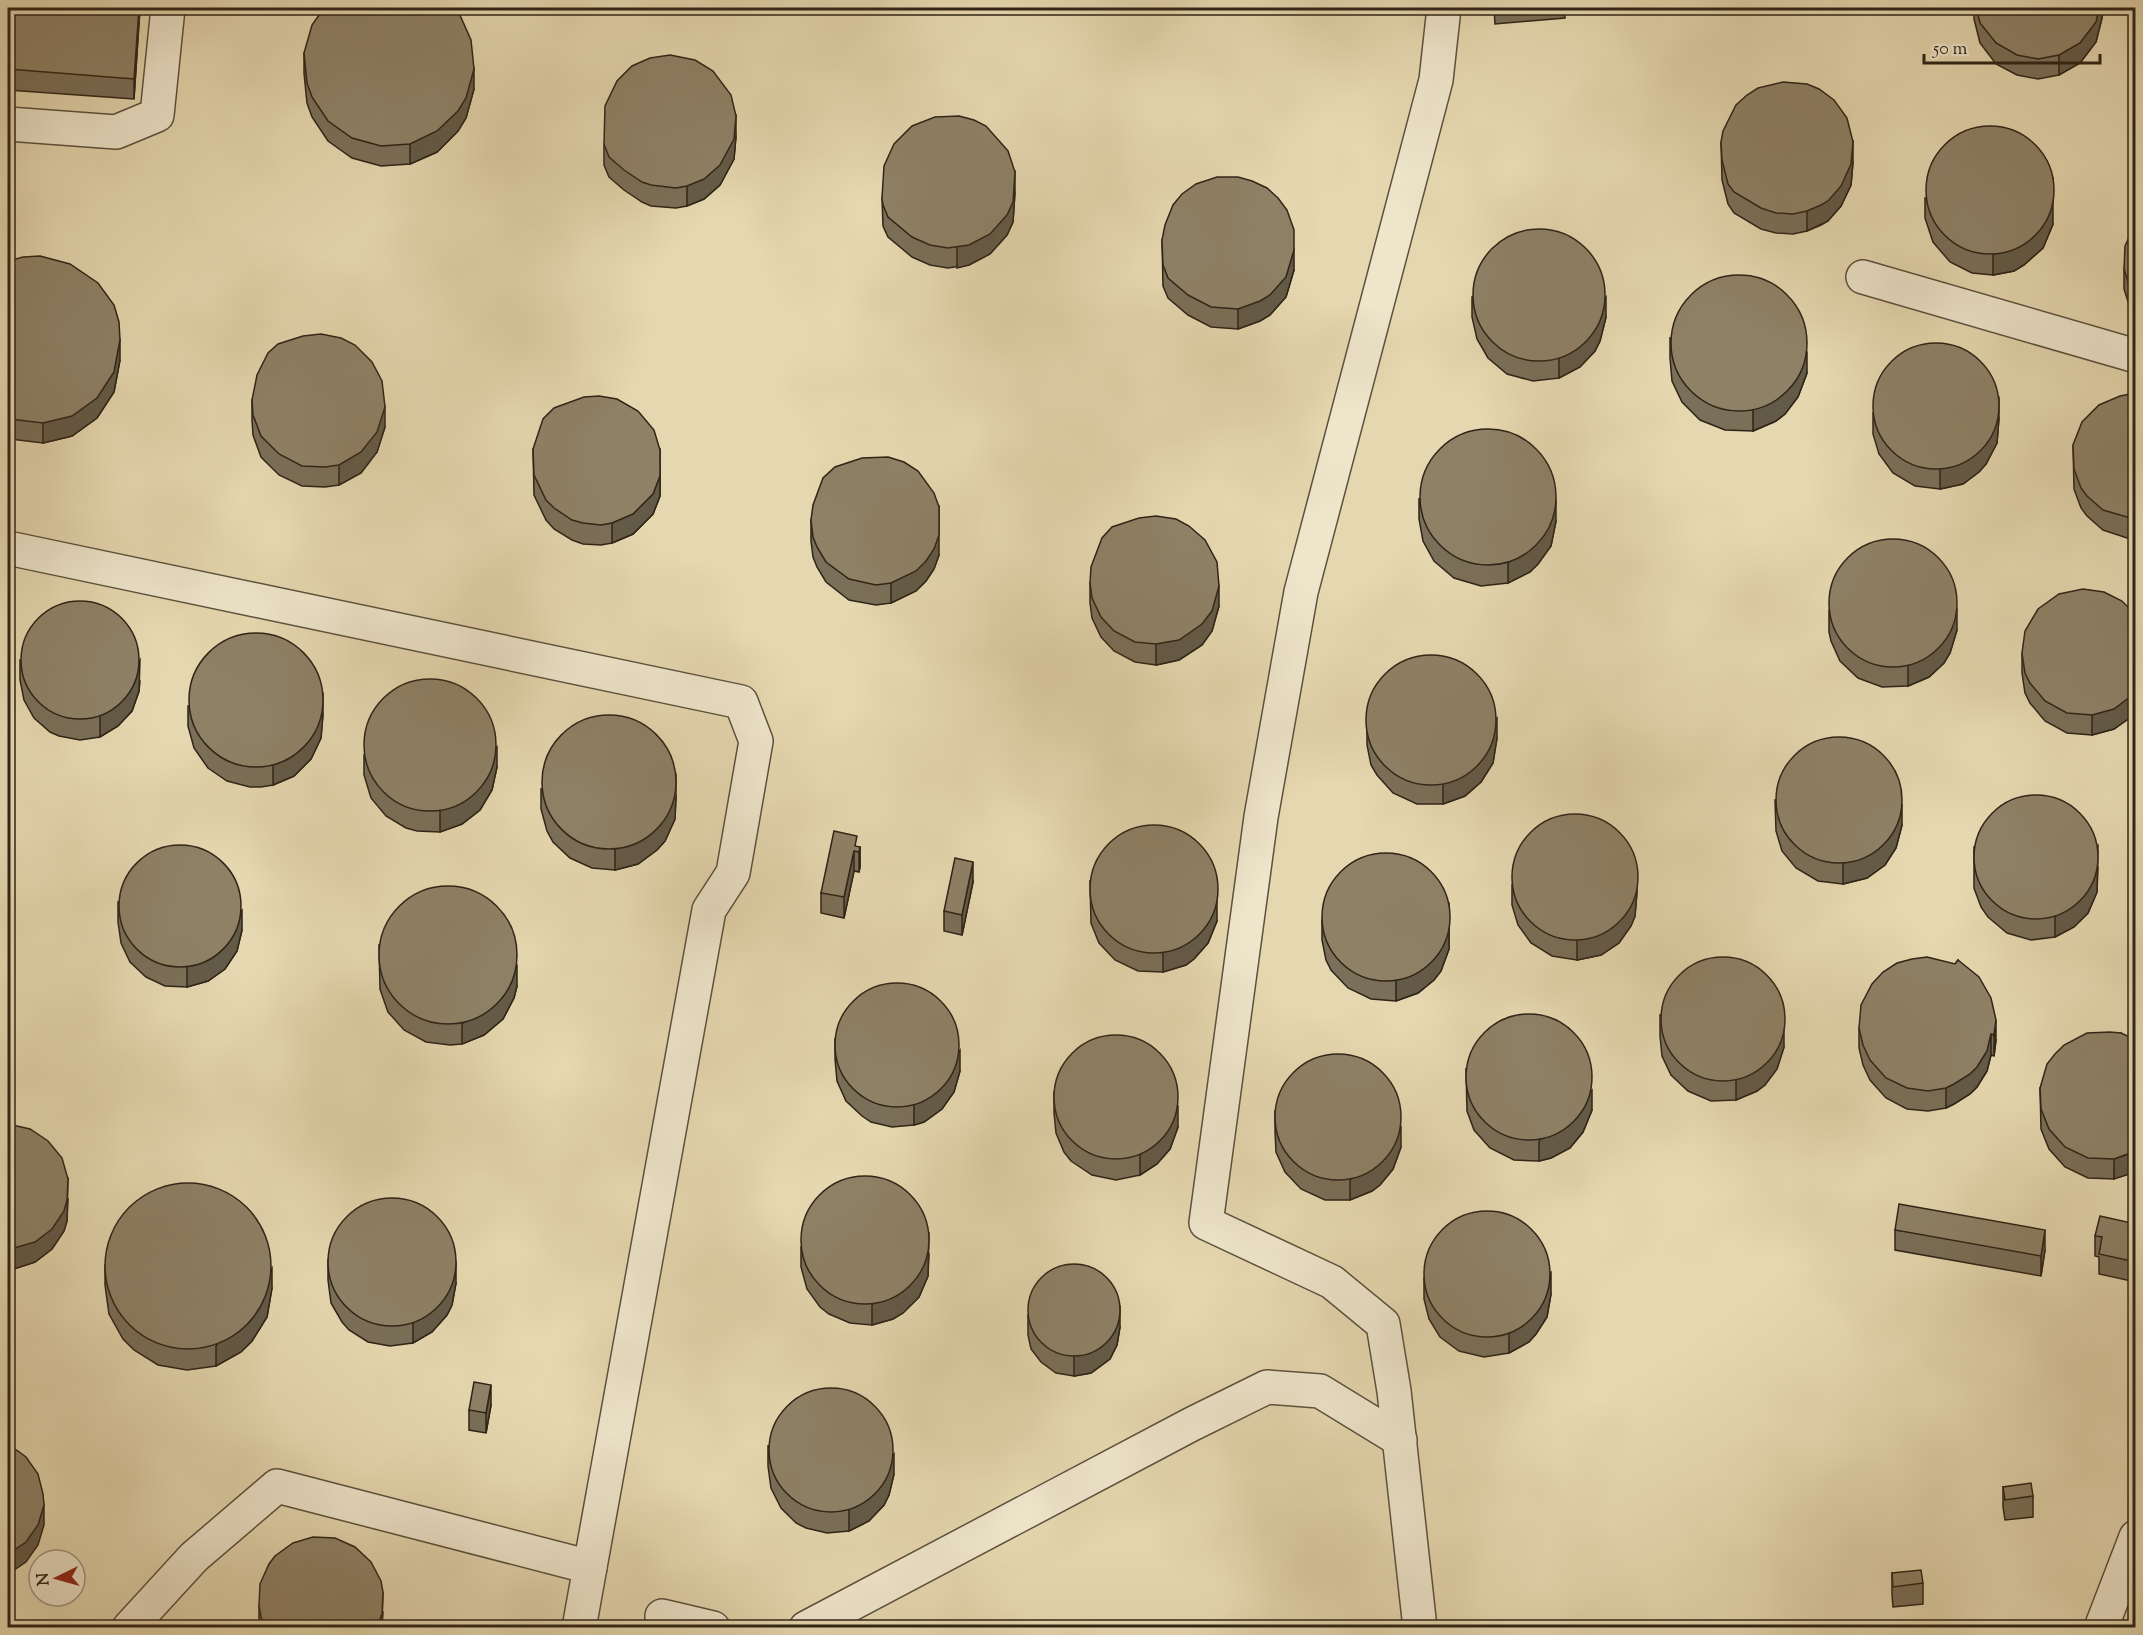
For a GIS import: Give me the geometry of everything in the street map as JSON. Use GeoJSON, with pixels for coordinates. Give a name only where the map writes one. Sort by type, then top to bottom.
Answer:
{"type":"FeatureCollection","features":[{"type":"Feature","properties":{"kind":"lane"},"geometry":{"type":"LineString","coordinates":[[8,124],[116,132],[157,115],[168,8]]}},
{"type":"Feature","properties":{"kind":"lane"},"geometry":{"type":"LineString","coordinates":[[1420,1628],[1395,1391],[1383,1324],[1332,1282],[1206,1223],[1262,817],[1301,592],[1436,80],[1444,8]]}},
{"type":"Feature","properties":{"kind":"lane"},"geometry":{"type":"LineString","coordinates":[[1863,277],[2136,356]]}},
{"type":"Feature","properties":{"kind":"lane"},"geometry":{"type":"LineString","coordinates":[[8,548],[741,702],[756,741],[733,873],[709,910],[579,1628]]}},
{"type":"Feature","properties":{"kind":"lane"},"geometry":{"type":"LineString","coordinates":[[806,1628],[1267,1387],[1320,1391],[1400,1440]]}},
{"type":"Feature","properties":{"kind":"lane"},"geometry":{"type":"LineString","coordinates":[[129,1628],[194,1557],[277,1486],[591,1567]]}},
{"type":"Feature","properties":{"kind":"lane"},"geometry":{"type":"LineString","coordinates":[[2101,1628],[2136,1537]]}},
{"type":"Feature","properties":{"kind":"lane"},"geometry":{"type":"LineString","coordinates":[[662,1616],[713,1628]]}},
{"type":"Feature","properties":{"kind":"building"},"geometry":{"type":"Polygon","coordinates":[[[8,8],[139,8],[134,79],[8,69],[8,8]]]}},
{"type":"Feature","properties":{"kind":"building"},"geometry":{"type":"Polygon","coordinates":[[[324,8],[453,8],[459,13],[471,40],[474,69],[466,98],[458,111],[437,131],[410,144],[381,146],[352,138],[328,121],[312,97],[307,83],[304,53],[312,25],[324,8]]]}},
{"type":"Feature","properties":{"kind":"building"},"geometry":{"type":"Polygon","coordinates":[[[1976,8],[2099,8],[2096,22],[2080,43],[2059,55],[2038,59],[2017,55],[1996,43],[1980,23],[1976,8]]]}},
{"type":"Feature","properties":{"kind":"building"},"geometry":{"type":"Polygon","coordinates":[[[670,55],[695,60],[713,71],[731,95],[736,116],[734,139],[720,165],[704,179],[676,188],[642,182],[609,157],[604,144],[605,106],[617,81],[632,66],[650,58],[670,55]]]}},
{"type":"Feature","properties":{"kind":"building"},"geometry":{"type":"Polygon","coordinates":[[[1783,82],[1807,84],[1819,89],[1834,100],[1847,118],[1853,142],[1851,164],[1841,186],[1828,201],[1807,211],[1793,214],[1776,213],[1761,208],[1734,192],[1728,184],[1722,160],[1723,131],[1736,105],[1758,88],[1783,82]]]}},
{"type":"Feature","properties":{"kind":"building"},"geometry":{"type":"Polygon","coordinates":[[[959,116],[986,126],[1008,151],[1015,172],[1013,202],[1007,215],[990,234],[969,245],[948,248],[930,245],[912,237],[888,217],[882,198],[884,166],[894,144],[912,126],[935,117],[959,116]]]}},
{"type":"Feature","properties":{"kind":"building"},"geometry":{"type":"Polygon","coordinates":[[[1990,126],[2015,131],[2035,145],[2049,165],[2054,190],[2049,215],[2035,235],[2015,249],[1990,254],[1965,249],[1945,235],[1931,215],[1926,190],[1931,165],[1945,145],[1965,131],[1990,126]]]}},
{"type":"Feature","properties":{"kind":"building"},"geometry":{"type":"Polygon","coordinates":[[[1217,177],[1238,177],[1267,188],[1287,210],[1294,230],[1294,250],[1286,277],[1270,295],[1238,309],[1211,307],[1188,295],[1168,278],[1163,265],[1162,240],[1173,205],[1182,194],[1196,184],[1217,177]]]}},
{"type":"Feature","properties":{"kind":"building"},"geometry":{"type":"Polygon","coordinates":[[[2136,223],[2136,296],[2130,288],[2124,269],[2125,246],[2136,223]]]}},
{"type":"Feature","properties":{"kind":"building"},"geometry":{"type":"Polygon","coordinates":[[[1539,229],[1564,234],[1586,248],[1600,270],[1605,295],[1600,320],[1586,342],[1564,356],[1539,361],[1514,356],[1492,342],[1478,320],[1473,295],[1478,270],[1492,248],[1514,234],[1539,229]]]}},
{"type":"Feature","properties":{"kind":"building"},"geometry":{"type":"Polygon","coordinates":[[[40,256],[70,264],[98,283],[114,305],[119,322],[120,340],[114,372],[97,398],[72,416],[43,423],[8,417],[8,261],[40,256]]]}},
{"type":"Feature","properties":{"kind":"building"},"geometry":{"type":"Polygon","coordinates":[[[1739,275],[1765,280],[1787,295],[1802,317],[1807,343],[1802,369],[1787,391],[1765,406],[1739,411],[1713,406],[1691,391],[1676,369],[1671,343],[1676,317],[1691,295],[1713,280],[1739,275]]]}},
{"type":"Feature","properties":{"kind":"building"},"geometry":{"type":"Polygon","coordinates":[[[321,334],[341,338],[355,345],[372,362],[382,381],[385,407],[377,432],[361,452],[339,465],[302,466],[279,454],[261,436],[253,415],[252,400],[257,375],[268,353],[278,344],[303,336],[321,334]]]}},
{"type":"Feature","properties":{"kind":"building"},"geometry":{"type":"Polygon","coordinates":[[[1936,343],[1960,348],[1980,362],[1994,382],[1999,406],[1994,430],[1980,450],[1960,464],[1936,469],[1912,464],[1892,450],[1878,430],[1873,406],[1878,382],[1892,362],[1912,348],[1936,343]]]}},
{"type":"Feature","properties":{"kind":"building"},"geometry":{"type":"Polygon","coordinates":[[[2130,394],[2136,395],[2136,517],[2127,517],[2103,510],[2081,488],[2074,469],[2073,445],[2082,422],[2099,405],[2130,394]]]}},
{"type":"Feature","properties":{"kind":"building"},"geometry":{"type":"Polygon","coordinates":[[[599,396],[617,399],[638,411],[654,430],[660,450],[660,476],[653,494],[633,514],[601,525],[572,520],[546,500],[534,475],[533,449],[543,419],[554,408],[584,397],[599,396]]]}},
{"type":"Feature","properties":{"kind":"building"},"geometry":{"type":"Polygon","coordinates":[[[1488,429],[1514,434],[1526,440],[1536,449],[1545,459],[1551,471],[1556,497],[1551,523],[1545,535],[1536,545],[1526,554],[1514,560],[1488,565],[1462,560],[1450,554],[1440,545],[1431,535],[1425,523],[1420,497],[1425,471],[1431,459],[1440,449],[1450,440],[1462,434],[1488,429]]]}},
{"type":"Feature","properties":{"kind":"building"},"geometry":{"type":"Polygon","coordinates":[[[888,457],[904,462],[918,471],[934,493],[939,507],[939,535],[934,549],[916,571],[891,583],[876,585],[849,579],[826,562],[813,537],[811,520],[813,505],[823,478],[835,467],[862,458],[888,457]]]}},
{"type":"Feature","properties":{"kind":"building"},"geometry":{"type":"Polygon","coordinates":[[[1156,516],[1176,519],[1189,526],[1205,540],[1217,562],[1219,586],[1212,611],[1202,624],[1179,640],[1156,644],[1135,642],[1114,631],[1101,617],[1092,598],[1090,583],[1091,567],[1102,538],[1112,527],[1139,518],[1156,516]]]}},
{"type":"Feature","properties":{"kind":"building"},"geometry":{"type":"Polygon","coordinates":[[[1893,539],[1917,544],[1938,558],[1952,579],[1957,603],[1952,627],[1938,648],[1917,662],[1893,667],[1869,662],[1848,648],[1834,627],[1829,603],[1834,579],[1848,558],[1869,544],[1893,539]]]}},
{"type":"Feature","properties":{"kind":"building"},"geometry":{"type":"Polygon","coordinates":[[[2083,589],[2104,592],[2122,601],[2136,615],[2136,691],[2114,709],[2092,715],[2067,713],[2045,701],[2025,673],[2022,653],[2025,631],[2038,609],[2059,594],[2083,589]]]}},
{"type":"Feature","properties":{"kind":"building"},"geometry":{"type":"Polygon","coordinates":[[[80,601],[103,605],[122,618],[135,637],[139,660],[135,683],[122,702],[103,715],[80,719],[57,715],[38,702],[25,683],[21,660],[25,637],[38,618],[57,605],[80,601]]]}},
{"type":"Feature","properties":{"kind":"building"},"geometry":{"type":"Polygon","coordinates":[[[256,633],[282,638],[303,653],[318,674],[323,700],[318,726],[303,747],[282,762],[256,767],[230,762],[209,747],[194,726],[189,700],[194,674],[209,653],[230,638],[256,633]]]}},
{"type":"Feature","properties":{"kind":"building"},"geometry":{"type":"Polygon","coordinates":[[[1431,655],[1456,660],[1477,674],[1491,695],[1496,720],[1491,745],[1477,766],[1456,780],[1431,785],[1406,780],[1385,766],[1371,745],[1366,720],[1371,695],[1385,674],[1406,660],[1431,655]]]}},
{"type":"Feature","properties":{"kind":"building"},"geometry":{"type":"Polygon","coordinates":[[[430,679],[455,684],[477,698],[491,720],[496,745],[491,770],[477,792],[455,806],[430,811],[405,806],[383,792],[369,770],[364,745],[369,720],[383,698],[405,684],[430,679]]]}},
{"type":"Feature","properties":{"kind":"building"},"geometry":{"type":"Polygon","coordinates":[[[609,715],[635,720],[657,734],[671,756],[676,782],[671,808],[657,830],[635,844],[609,849],[583,844],[561,830],[547,808],[542,782],[547,756],[561,734],[583,720],[609,715]]]}},
{"type":"Feature","properties":{"kind":"building"},"geometry":{"type":"Polygon","coordinates":[[[1839,737],[1863,742],[1884,755],[1897,776],[1902,800],[1897,824],[1884,845],[1863,858],[1839,863],[1815,858],[1794,845],[1781,824],[1776,800],[1781,776],[1794,755],[1815,742],[1839,737]]]}},
{"type":"Feature","properties":{"kind":"building"},"geometry":{"type":"Polygon","coordinates":[[[2036,795],[2060,800],[2080,813],[2093,833],[2098,857],[2093,881],[2080,901],[2060,914],[2036,919],[2012,914],[1992,901],[1979,881],[1974,857],[1979,833],[1992,813],[2012,800],[2036,795]]]}},
{"type":"Feature","properties":{"kind":"building"},"geometry":{"type":"Polygon","coordinates":[[[1575,814],[1599,819],[1619,833],[1633,853],[1638,877],[1633,901],[1619,921],[1599,935],[1575,940],[1551,935],[1531,921],[1517,901],[1512,877],[1517,853],[1531,833],[1551,819],[1575,814]]]}},
{"type":"Feature","properties":{"kind":"building"},"geometry":{"type":"Polygon","coordinates":[[[1154,825],[1178,830],[1199,844],[1213,865],[1218,889],[1213,913],[1199,934],[1178,948],[1154,953],[1130,948],[1109,934],[1095,913],[1090,889],[1095,865],[1109,844],[1130,830],[1154,825]]]}},
{"type":"Feature","properties":{"kind":"building"},"geometry":{"type":"Polygon","coordinates":[[[834,831],[857,836],[855,846],[860,847],[859,852],[854,851],[844,897],[821,893],[834,831]]]}},
{"type":"Feature","properties":{"kind":"building"},"geometry":{"type":"Polygon","coordinates":[[[180,845],[203,849],[223,863],[237,883],[241,906],[237,929],[223,949],[203,963],[180,967],[157,963],[137,949],[123,929],[119,906],[123,883],[137,863],[157,849],[180,845]]]}},
{"type":"Feature","properties":{"kind":"building"},"geometry":{"type":"Polygon","coordinates":[[[1386,853],[1410,858],[1431,872],[1445,893],[1450,917],[1445,941],[1431,962],[1410,976],[1386,981],[1362,976],[1341,962],[1327,941],[1322,917],[1327,893],[1341,872],[1362,858],[1386,853]]]}},
{"type":"Feature","properties":{"kind":"building"},"geometry":{"type":"Polygon","coordinates":[[[955,858],[973,862],[962,915],[944,911],[955,858]]]}},
{"type":"Feature","properties":{"kind":"building"},"geometry":{"type":"Polygon","coordinates":[[[448,886],[474,891],[497,906],[512,929],[517,955],[512,981],[497,1004],[474,1019],[448,1024],[422,1019],[399,1004],[384,981],[379,955],[384,929],[399,906],[422,891],[448,886]]]}},
{"type":"Feature","properties":{"kind":"building"},"geometry":{"type":"Polygon","coordinates":[[[1723,957],[1747,962],[1767,975],[1780,995],[1785,1019],[1780,1043],[1767,1063],[1747,1076],[1723,1081],[1699,1076],[1679,1063],[1666,1043],[1661,1019],[1666,995],[1679,975],[1699,962],[1723,957]]]}},
{"type":"Feature","properties":{"kind":"building"},"geometry":{"type":"Polygon","coordinates":[[[1927,957],[1955,964],[1958,960],[1979,977],[1991,998],[1996,1020],[1994,1035],[1991,1034],[1987,1051],[1977,1067],[1970,1074],[1946,1088],[1928,1091],[1907,1088],[1886,1078],[1870,1060],[1859,1028],[1861,1005],[1872,984],[1883,972],[1897,963],[1927,957]]]}},
{"type":"Feature","properties":{"kind":"building"},"geometry":{"type":"Polygon","coordinates":[[[897,983],[921,988],[941,1001],[954,1021],[959,1045],[954,1069],[941,1089],[921,1102],[897,1107],[873,1102],[853,1089],[840,1069],[835,1045],[840,1021],[853,1001],[873,988],[897,983]]]}},
{"type":"Feature","properties":{"kind":"building"},"geometry":{"type":"Polygon","coordinates":[[[1529,1014],[1553,1019],[1574,1032],[1587,1053],[1592,1077],[1587,1101],[1574,1122],[1553,1135],[1529,1140],[1505,1135],[1484,1122],[1471,1101],[1466,1077],[1471,1053],[1484,1032],[1505,1019],[1529,1014]]]}},
{"type":"Feature","properties":{"kind":"building"},"geometry":{"type":"Polygon","coordinates":[[[2087,1033],[2121,1033],[2136,1040],[2136,1151],[2114,1159],[2088,1158],[2065,1147],[2049,1129],[2041,1109],[2040,1088],[2047,1064],[2064,1045],[2087,1033]]]}},
{"type":"Feature","properties":{"kind":"building"},"geometry":{"type":"Polygon","coordinates":[[[1116,1035],[1140,1040],[1160,1053],[1173,1073],[1178,1097],[1173,1121],[1160,1141],[1140,1154],[1116,1159],[1092,1154],[1072,1141],[1059,1121],[1054,1097],[1059,1073],[1072,1053],[1092,1040],[1116,1035]]]}},
{"type":"Feature","properties":{"kind":"building"},"geometry":{"type":"Polygon","coordinates":[[[1338,1054],[1362,1059],[1383,1072],[1396,1093],[1401,1117],[1396,1141],[1383,1162],[1362,1175],[1338,1180],[1314,1175],[1293,1162],[1280,1141],[1275,1117],[1280,1093],[1293,1072],[1314,1059],[1338,1054]]]}},
{"type":"Feature","properties":{"kind":"building"},"geometry":{"type":"Polygon","coordinates":[[[8,1124],[30,1129],[48,1141],[62,1158],[68,1179],[64,1211],[52,1229],[35,1242],[14,1248],[8,1248],[8,1124]]]}},
{"type":"Feature","properties":{"kind":"building"},"geometry":{"type":"Polygon","coordinates":[[[865,1176],[889,1181],[910,1195],[924,1216],[929,1240],[924,1264],[910,1285],[889,1299],[865,1304],[841,1299],[820,1285],[806,1264],[801,1240],[806,1216],[820,1195],[841,1181],[865,1176]]]}},
{"type":"Feature","properties":{"kind":"building"},"geometry":{"type":"Polygon","coordinates":[[[188,1183],[220,1189],[247,1207],[265,1234],[271,1266],[265,1298],[247,1325],[220,1343],[188,1349],[156,1343],[129,1325],[111,1298],[105,1266],[111,1234],[129,1207],[156,1189],[188,1183]]]}},
{"type":"Feature","properties":{"kind":"building"},"geometry":{"type":"Polygon","coordinates":[[[392,1198],[416,1203],[437,1217],[451,1238],[456,1262],[451,1286],[437,1307],[416,1321],[392,1326],[368,1321],[347,1307],[333,1286],[328,1262],[333,1238],[347,1217],[368,1203],[392,1198]]]}},
{"type":"Feature","properties":{"kind":"building"},"geometry":{"type":"Polygon","coordinates":[[[1899,1204],[2045,1230],[2041,1256],[1895,1230],[1899,1204]]]}},
{"type":"Feature","properties":{"kind":"building"},"geometry":{"type":"Polygon","coordinates":[[[1487,1211],[1511,1216],[1531,1230],[1545,1250],[1550,1274],[1545,1298],[1531,1318],[1511,1332],[1487,1337],[1463,1332],[1443,1318],[1429,1298],[1424,1274],[1429,1250],[1443,1230],[1463,1216],[1487,1211]]]}},
{"type":"Feature","properties":{"kind":"building"},"geometry":{"type":"Polygon","coordinates":[[[2100,1216],[2136,1224],[2136,1262],[2099,1254],[2102,1237],[2095,1236],[2100,1216]]]}},
{"type":"Feature","properties":{"kind":"building"},"geometry":{"type":"Polygon","coordinates":[[[1074,1264],[1091,1268],[1106,1278],[1116,1293],[1120,1310],[1116,1327],[1106,1342],[1091,1352],[1074,1356],[1057,1352],[1042,1342],[1032,1327],[1028,1310],[1032,1293],[1042,1278],[1057,1268],[1074,1264]]]}},
{"type":"Feature","properties":{"kind":"building"},"geometry":{"type":"Polygon","coordinates":[[[474,1382],[491,1385],[486,1413],[469,1410],[474,1382]]]}},
{"type":"Feature","properties":{"kind":"building"},"geometry":{"type":"Polygon","coordinates":[[[831,1388],[855,1392],[875,1406],[889,1426],[893,1450],[889,1474],[875,1494],[855,1508],[831,1512],[807,1508],[787,1494],[773,1474],[769,1450],[773,1426],[787,1406],[807,1392],[831,1388]]]}},
{"type":"Feature","properties":{"kind":"building"},"geometry":{"type":"Polygon","coordinates":[[[8,1445],[26,1457],[38,1474],[44,1505],[38,1525],[26,1542],[8,1554],[8,1445]]]}},
{"type":"Feature","properties":{"kind":"building"},"geometry":{"type":"Polygon","coordinates":[[[2031,1483],[2033,1496],[2005,1500],[2003,1487],[2031,1483]]]}},
{"type":"Feature","properties":{"kind":"building"},"geometry":{"type":"Polygon","coordinates":[[[313,1537],[335,1538],[355,1547],[371,1562],[381,1581],[383,1592],[382,1614],[376,1628],[266,1628],[259,1606],[260,1584],[269,1564],[275,1556],[293,1543],[313,1537]]]}},
{"type":"Feature","properties":{"kind":"building"},"geometry":{"type":"Polygon","coordinates":[[[1921,1570],[1923,1583],[1893,1587],[1892,1573],[1921,1570]]]}}]}
